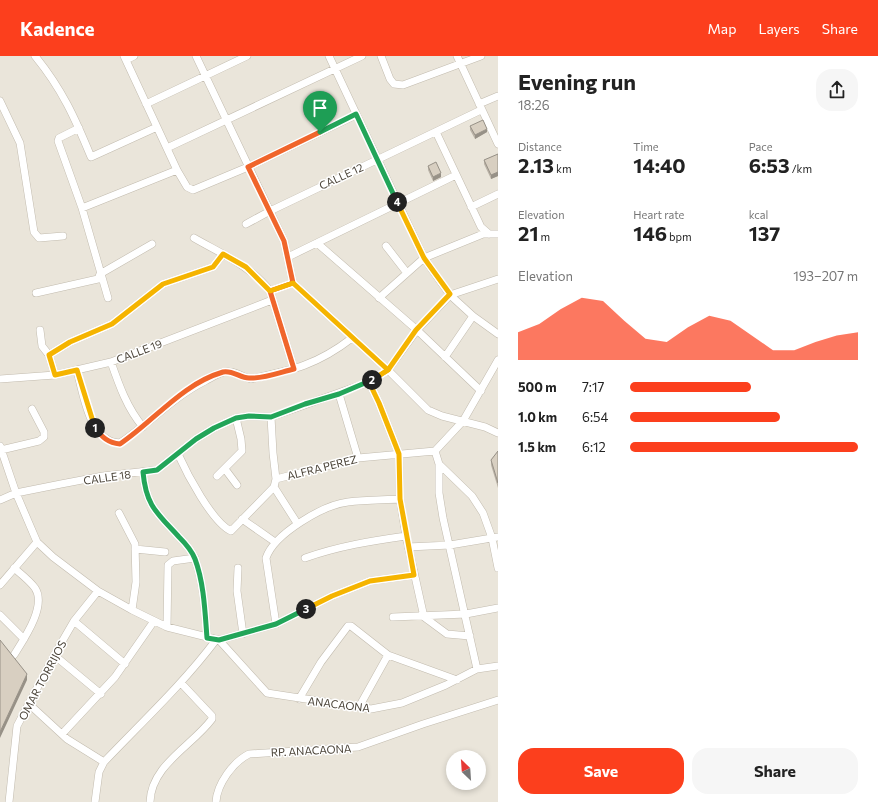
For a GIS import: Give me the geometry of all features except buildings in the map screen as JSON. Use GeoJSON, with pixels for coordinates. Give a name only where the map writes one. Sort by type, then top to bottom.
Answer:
{"type":"FeatureCollection","features":[{"type":"Feature","properties":{"kind":"street"},"geometry":{"type":"LineString","coordinates":[[35,56],[53,78],[70,109],[91,156],[157,127]]}},
{"type":"Feature","properties":{"kind":"street"},"geometry":{"type":"LineString","coordinates":[[134,56],[125,58],[177,170],[187,187],[193,190],[248,167],[356,114]]}},
{"type":"Feature","properties":{"kind":"street"},"geometry":{"type":"LineString","coordinates":[[196,56],[284,241],[293,283],[388,370],[428,410],[485,427],[498,433]]}},
{"type":"Feature","properties":{"kind":"street"},"geometry":{"type":"LineString","coordinates":[[146,104],[247,56]]}},
{"type":"Feature","properties":{"kind":"street"},"geometry":{"type":"LineString","coordinates":[[328,56],[424,258],[450,294],[473,316],[498,334]]}},
{"type":"Feature","properties":{"kind":"street"},"geometry":{"type":"LineString","coordinates":[[167,148],[362,56]]}},
{"type":"Feature","properties":{"kind":"street"},"geometry":{"type":"LineString","coordinates":[[381,56],[390,79],[394,84],[403,85],[412,83],[481,56]]}},
{"type":"Feature","properties":{"kind":"street"},"geometry":{"type":"LineString","coordinates":[[457,56],[498,142]]}},
{"type":"Feature","properties":{"kind":"street","name":"CALLE 12"},"geometry":{"type":"LineString","coordinates":[[246,224],[270,211],[436,132],[498,96]]}},
{"type":"Feature","properties":{"kind":"street"},"geometry":{"type":"LineString","coordinates":[[0,101],[20,143],[34,232],[39,238],[43,239],[63,236]]}},
{"type":"Feature","properties":{"kind":"street"},"geometry":{"type":"LineString","coordinates":[[79,128],[59,138],[58,141],[82,208],[108,298]]}},
{"type":"Feature","properties":{"kind":"street"},"geometry":{"type":"LineString","coordinates":[[436,132],[481,227],[489,234]]}},
{"type":"Feature","properties":{"kind":"street"},"geometry":{"type":"LineString","coordinates":[[82,208],[177,170]]}},
{"type":"Feature","properties":{"kind":"street"},"geometry":{"type":"LineString","coordinates":[[288,257],[456,175]]}},
{"type":"Feature","properties":{"kind":"street"},"geometry":{"type":"LineString","coordinates":[[471,207],[498,194]]}},
{"type":"Feature","properties":{"kind":"street"},"geometry":{"type":"LineString","coordinates":[[379,298],[424,258],[483,234],[498,234]]}},
{"type":"Feature","properties":{"kind":"street"},"geometry":{"type":"LineString","coordinates":[[194,238],[246,267],[270,291],[294,369]]}},
{"type":"Feature","properties":{"kind":"street"},"geometry":{"type":"LineString","coordinates":[[317,243],[419,333],[481,391]]}},
{"type":"Feature","properties":{"kind":"street"},"geometry":{"type":"LineString","coordinates":[[36,293],[98,279],[100,274],[152,244]]}},
{"type":"Feature","properties":{"kind":"street"},"geometry":{"type":"LineString","coordinates":[[386,246],[407,273]]}},
{"type":"Feature","properties":{"kind":"street"},"geometry":{"type":"LineString","coordinates":[[49,355],[70,342],[112,324],[163,284],[213,267],[223,254]]}},
{"type":"Feature","properties":{"kind":"street"},"geometry":{"type":"LineString","coordinates":[[450,294],[498,279]]}},
{"type":"Feature","properties":{"kind":"street"},"geometry":{"type":"LineString","coordinates":[[270,291],[293,283]]}},
{"type":"Feature","properties":{"kind":"street","name":"CALLE 18"},"geometry":{"type":"LineString","coordinates":[[0,500],[16,493],[103,476],[157,470],[196,439],[214,428],[236,418],[249,416],[271,417],[305,404],[339,394],[369,382],[388,370],[450,294]]}},
{"type":"Feature","properties":{"kind":"street","name":"CALLE 19"},"geometry":{"type":"LineString","coordinates":[[0,379],[55,375],[111,362],[272,300]]}},
{"type":"Feature","properties":{"kind":"street"},"geometry":{"type":"LineString","coordinates":[[445,357],[473,316]]}},
{"type":"Feature","properties":{"kind":"street"},"geometry":{"type":"LineString","coordinates":[[40,330],[42,346],[49,355],[55,375]]}},
{"type":"Feature","properties":{"kind":"street"},"geometry":{"type":"LineString","coordinates":[[77,370],[94,427],[102,437],[111,442],[120,444],[143,427],[177,398],[198,384],[224,372],[232,372],[244,378],[251,379],[307,366],[326,356],[352,338]]}},
{"type":"Feature","properties":{"kind":"street"},"geometry":{"type":"LineString","coordinates":[[477,669],[439,493],[439,464],[435,451],[463,421],[498,360]]}},
{"type":"Feature","properties":{"kind":"street"},"geometry":{"type":"LineString","coordinates":[[111,362],[133,415],[143,427]]}},
{"type":"Feature","properties":{"kind":"street"},"geometry":{"type":"LineString","coordinates":[[369,382],[384,414],[399,454],[400,499],[408,547],[424,617],[447,634],[454,636],[470,636]]}},
{"type":"Feature","properties":{"kind":"street"},"geometry":{"type":"LineString","coordinates":[[339,394],[358,458]]}},
{"type":"Feature","properties":{"kind":"street"},"geometry":{"type":"LineString","coordinates":[[32,409],[44,432],[44,437],[39,441],[1,448],[16,493],[36,542],[53,557],[98,591],[167,627],[217,640],[276,624],[332,596],[370,581],[414,575]]}},
{"type":"Feature","properties":{"kind":"street"},"geometry":{"type":"LineString","coordinates":[[271,417],[276,479]]}},
{"type":"Feature","properties":{"kind":"street"},"geometry":{"type":"LineString","coordinates":[[217,476],[242,451],[243,445],[236,418]]}},
{"type":"Feature","properties":{"kind":"street","name":"ALFRA PEREZ"},"geometry":{"type":"LineString","coordinates":[[178,454],[204,501],[229,531],[233,530],[274,486],[276,479],[358,458],[435,451]]}},
{"type":"Feature","properties":{"kind":"street"},"geometry":{"type":"LineString","coordinates":[[439,464],[479,505],[495,538],[498,568]]}},
{"type":"Feature","properties":{"kind":"street"},"geometry":{"type":"LineString","coordinates":[[224,469],[237,485]]}},
{"type":"Feature","properties":{"kind":"street"},"geometry":{"type":"LineString","coordinates":[[143,472],[144,490],[152,508],[185,544],[195,558],[202,588],[207,638]]}},
{"type":"Feature","properties":{"kind":"street"},"geometry":{"type":"LineString","coordinates":[[274,486],[297,523]]}},
{"type":"Feature","properties":{"kind":"street"},"geometry":{"type":"LineString","coordinates":[[276,624],[266,558],[275,542],[297,523],[333,506],[347,502],[400,499]]}},
{"type":"Feature","properties":{"kind":"street"},"geometry":{"type":"LineString","coordinates":[[119,513],[133,537],[135,549],[136,582],[132,610]]}},
{"type":"Feature","properties":{"kind":"street"},"geometry":{"type":"LineString","coordinates":[[242,519],[275,542]]}},
{"type":"Feature","properties":{"kind":"street"},"geometry":{"type":"LineString","coordinates":[[305,558],[329,549],[355,543],[406,536]]}},
{"type":"Feature","properties":{"kind":"street"},"geometry":{"type":"LineString","coordinates":[[408,547],[450,545],[495,538]]}},
{"type":"Feature","properties":{"kind":"street"},"geometry":{"type":"LineString","coordinates":[[0,585],[36,542]]}},
{"type":"Feature","properties":{"kind":"street"},"geometry":{"type":"LineString","coordinates":[[135,549],[165,552]]}},
{"type":"Feature","properties":{"kind":"street"},"geometry":{"type":"LineString","coordinates":[[167,627],[168,565],[173,561],[195,558]]}},
{"type":"Feature","properties":{"kind":"street"},"geometry":{"type":"LineString","coordinates":[[14,568],[35,588],[39,596],[36,614],[24,639],[14,654]]}},
{"type":"Feature","properties":{"kind":"street"},"geometry":{"type":"LineString","coordinates":[[238,568],[237,591],[243,634]]}},
{"type":"Feature","properties":{"kind":"street","name":"OMAR TORRIJOS"},"geometry":{"type":"LineString","coordinates":[[9,802],[17,726],[54,655],[74,621],[98,591]]}},
{"type":"Feature","properties":{"kind":"street"},"geometry":{"type":"LineString","coordinates":[[392,617],[424,617],[466,614],[498,608]]}},
{"type":"Feature","properties":{"kind":"street"},"geometry":{"type":"LineString","coordinates":[[0,614],[24,639]]}},
{"type":"Feature","properties":{"kind":"street"},"geometry":{"type":"LineString","coordinates":[[74,621],[125,664]]}},
{"type":"Feature","properties":{"kind":"street"},"geometry":{"type":"LineString","coordinates":[[62,734],[101,694],[125,664],[154,621]]}},
{"type":"Feature","properties":{"kind":"street"},"geometry":{"type":"LineString","coordinates":[[299,699],[321,662],[346,628],[351,626],[388,655],[457,680]]}},
{"type":"Feature","properties":{"kind":"street"},"geometry":{"type":"LineString","coordinates":[[95,802],[99,772],[104,762],[181,683],[217,640]]}},
{"type":"Feature","properties":{"kind":"street","name":"ANACAONA"},"geometry":{"type":"LineString","coordinates":[[217,640],[267,693],[299,699],[377,709],[402,703],[457,680],[477,669],[498,666]]}},
{"type":"Feature","properties":{"kind":"street"},"geometry":{"type":"LineString","coordinates":[[54,655],[101,694]]}},
{"type":"Feature","properties":{"kind":"street"},"geometry":{"type":"LineString","coordinates":[[359,707],[388,655]]}},
{"type":"Feature","properties":{"kind":"street"},"geometry":{"type":"LineString","coordinates":[[150,802],[150,794],[156,777],[212,720],[212,716],[181,683]]}},
{"type":"Feature","properties":{"kind":"street","name":"RP. ANACAONA"},"geometry":{"type":"LineString","coordinates":[[216,802],[218,788],[242,758],[249,754],[358,747],[498,700]]}},
{"type":"Feature","properties":{"kind":"street"},"geometry":{"type":"LineString","coordinates":[[29,704],[62,734],[104,762]]}},
{"type":"Feature","properties":{"kind":"shaded area"},"geometry":{"type":"Polygon","coordinates":[[[0,56],[498,56],[498,802],[0,802],[0,56]]]}},
{"type":"Feature","properties":{"kind":"route"},"geometry":{"type":"LineString","coordinates":[[320,132],[248,167],[284,241],[293,283],[270,291],[294,369],[251,379],[244,378],[232,372],[224,372],[214,376],[198,384],[159,411],[143,427],[120,444],[111,442],[102,437],[94,427],[77,370],[55,375],[49,355],[70,342],[99,331],[112,324],[163,284],[206,271],[213,267],[223,254],[255,274],[270,291],[293,283],[326,315],[388,370],[369,382],[339,394],[305,404],[271,417],[259,418],[249,416],[236,418],[214,428],[196,439],[161,468],[154,471],[143,472],[144,490],[152,508],[185,544],[195,558],[202,588],[207,638],[216,640],[276,624],[332,596],[370,581],[414,575],[400,499],[399,454],[369,382],[388,370],[416,330],[450,294],[431,270],[424,258],[356,114],[320,132]]}}]}
